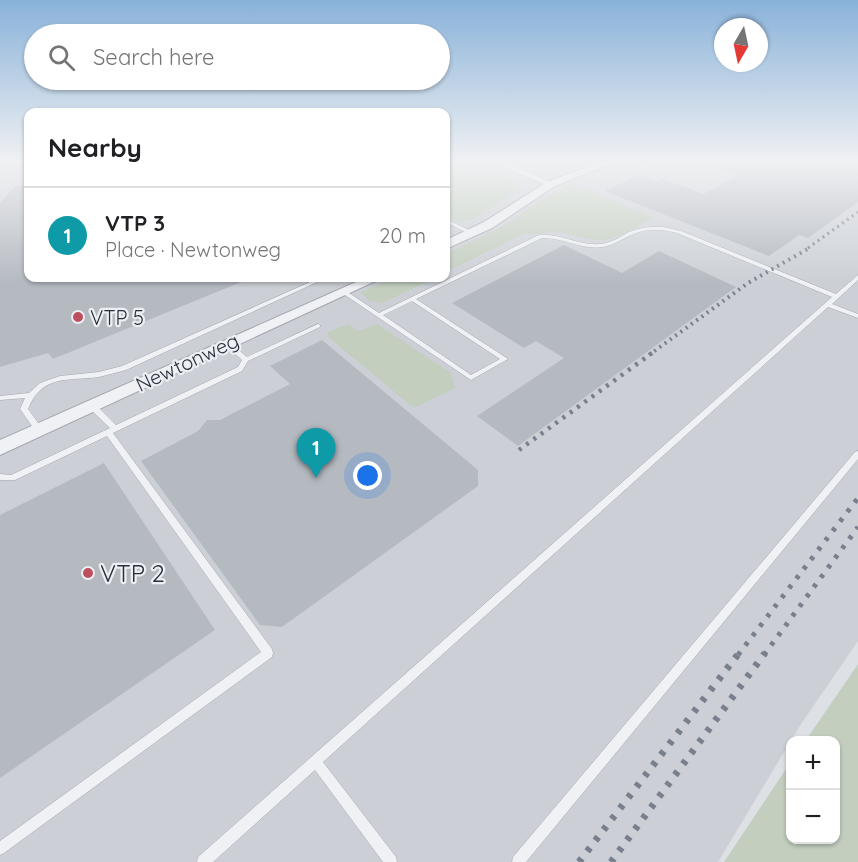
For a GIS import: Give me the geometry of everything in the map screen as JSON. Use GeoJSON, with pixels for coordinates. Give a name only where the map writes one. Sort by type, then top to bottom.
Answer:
{"type":"FeatureCollection","features":[{"type":"Feature","properties":{"kind":"street"},"geometry":{"type":"LineString","coordinates":[[450,243],[488,225],[523,202]]}},
{"type":"Feature","properties":{"kind":"street","name":"Newtonweg"},"geometry":{"type":"LineString","coordinates":[[0,448],[366,282]]}},
{"type":"Feature","properties":{"kind":"lane"},"geometry":{"type":"LineString","coordinates":[[450,222],[471,233]]}},
{"type":"Feature","properties":{"kind":"lane"},"geometry":{"type":"LineString","coordinates":[[450,280],[541,236],[562,237],[589,246],[599,246],[609,244],[636,231],[657,228],[679,232],[836,296]]}},
{"type":"Feature","properties":{"kind":"lane"},"geometry":{"type":"LineString","coordinates":[[204,862],[858,277]]}},
{"type":"Feature","properties":{"kind":"lane"},"geometry":{"type":"LineString","coordinates":[[39,430],[24,409],[27,398],[54,378],[105,373],[124,368],[314,282]]}},
{"type":"Feature","properties":{"kind":"lane"},"geometry":{"type":"LineString","coordinates":[[379,315],[447,282]]}},
{"type":"Feature","properties":{"kind":"lane"},"geometry":{"type":"LineString","coordinates":[[344,292],[471,378],[505,359],[412,299]]}},
{"type":"Feature","properties":{"kind":"lane"},"geometry":{"type":"LineString","coordinates":[[826,304],[858,316]]}},
{"type":"Feature","properties":{"kind":"lane"},"geometry":{"type":"LineString","coordinates":[[0,477],[12,478],[240,369],[246,360],[318,326]]}},
{"type":"Feature","properties":{"kind":"lane"},"geometry":{"type":"LineString","coordinates":[[228,344],[246,360]]}},
{"type":"Feature","properties":{"kind":"lane"},"geometry":{"type":"LineString","coordinates":[[0,398],[31,395]]}},
{"type":"Feature","properties":{"kind":"lane"},"geometry":{"type":"LineString","coordinates":[[0,849],[268,653],[112,430],[92,406]]}},
{"type":"Feature","properties":{"kind":"lane"},"geometry":{"type":"LineString","coordinates":[[518,862],[858,454]]}},
{"type":"Feature","properties":{"kind":"lane"},"geometry":{"type":"LineString","coordinates":[[316,762],[391,862]]}},
{"type":"Feature","properties":{"kind":"shaded area"},"geometry":{"type":"Polygon","coordinates":[[[0,202],[24,202],[24,282],[450,282],[450,202],[858,202],[858,641],[794,736],[786,736],[786,749],[718,862],[0,862],[0,202]]]}},
{"type":"Feature","properties":{"kind":"green space"},"geometry":{"type":"Polygon","coordinates":[[[450,202],[500,202],[474,219],[458,222],[450,217],[450,202]]]}},
{"type":"Feature","properties":{"kind":"green space"},"geometry":{"type":"Polygon","coordinates":[[[537,202],[617,202],[653,218],[620,235],[600,240],[559,232],[525,233],[450,270],[450,252],[507,224],[537,202]]]}},
{"type":"Feature","properties":{"kind":"green space"},"geometry":{"type":"Polygon","coordinates":[[[384,282],[427,282],[383,303],[368,300],[361,292],[384,282]]]}},
{"type":"Feature","properties":{"kind":"green space"},"geometry":{"type":"Polygon","coordinates":[[[348,324],[359,331],[377,324],[451,373],[455,388],[414,408],[328,337],[328,332],[348,324]]]}},
{"type":"Feature","properties":{"kind":"green space"},"geometry":{"type":"Polygon","coordinates":[[[858,664],[858,862],[724,862],[786,769],[786,844],[840,844],[840,736],[809,736],[858,664]]]}},
{"type":"Feature","properties":{"kind":"building","name":"VTP 5"},"geometry":{"type":"Polygon","coordinates":[[[24,202],[24,282],[241,282],[53,359],[48,353],[0,367],[0,203],[24,202]]]}},
{"type":"Feature","properties":{"kind":"building"},"geometry":{"type":"Polygon","coordinates":[[[633,202],[858,202],[808,238],[799,235],[769,256],[633,202]]]}},
{"type":"Feature","properties":{"kind":"building"},"geometry":{"type":"Polygon","coordinates":[[[564,245],[622,273],[659,251],[736,287],[518,446],[477,416],[564,358],[536,341],[524,348],[452,303],[564,245]]]}},
{"type":"Feature","properties":{"kind":"building"},"geometry":{"type":"Polygon","coordinates":[[[322,340],[478,470],[478,486],[282,627],[260,625],[141,461],[198,431],[207,420],[220,420],[290,384],[270,366],[322,340]]]}},
{"type":"Feature","properties":{"kind":"building","name":"VTP 2"},"geometry":{"type":"Polygon","coordinates":[[[104,463],[215,630],[0,778],[0,515],[104,463]]]}},
{"type":"Feature","properties":{"kind":"railway"},"geometry":{"type":"LineString","coordinates":[[808,248],[858,212]]}},
{"type":"Feature","properties":{"kind":"railway"},"geometry":{"type":"LineString","coordinates":[[649,355],[748,283],[811,247]]}},
{"type":"Feature","properties":{"kind":"railway"},"geometry":{"type":"LineString","coordinates":[[519,450],[652,353]]}},
{"type":"Feature","properties":{"kind":"railway"},"geometry":{"type":"LineString","coordinates":[[738,655],[858,498]]}},
{"type":"Feature","properties":{"kind":"railway"},"geometry":{"type":"LineString","coordinates":[[764,655],[858,527]]}},
{"type":"Feature","properties":{"kind":"railway"},"geometry":{"type":"LineString","coordinates":[[579,862],[739,653]]}},
{"type":"Feature","properties":{"kind":"railway"},"geometry":{"type":"LineString","coordinates":[[611,862],[765,653]]}},
{"type":"Feature","properties":{"kind":"place","name":"VTP 5"},"geometry":{"type":"Point","coordinates":[78,317]}},
{"type":"Feature","properties":{"kind":"place","name":"VTP 3"},"geometry":{"type":"Point","coordinates":[316,478]}},
{"type":"Feature","properties":{"kind":"place","name":"VTP 2"},"geometry":{"type":"Point","coordinates":[88,573]}}]}
